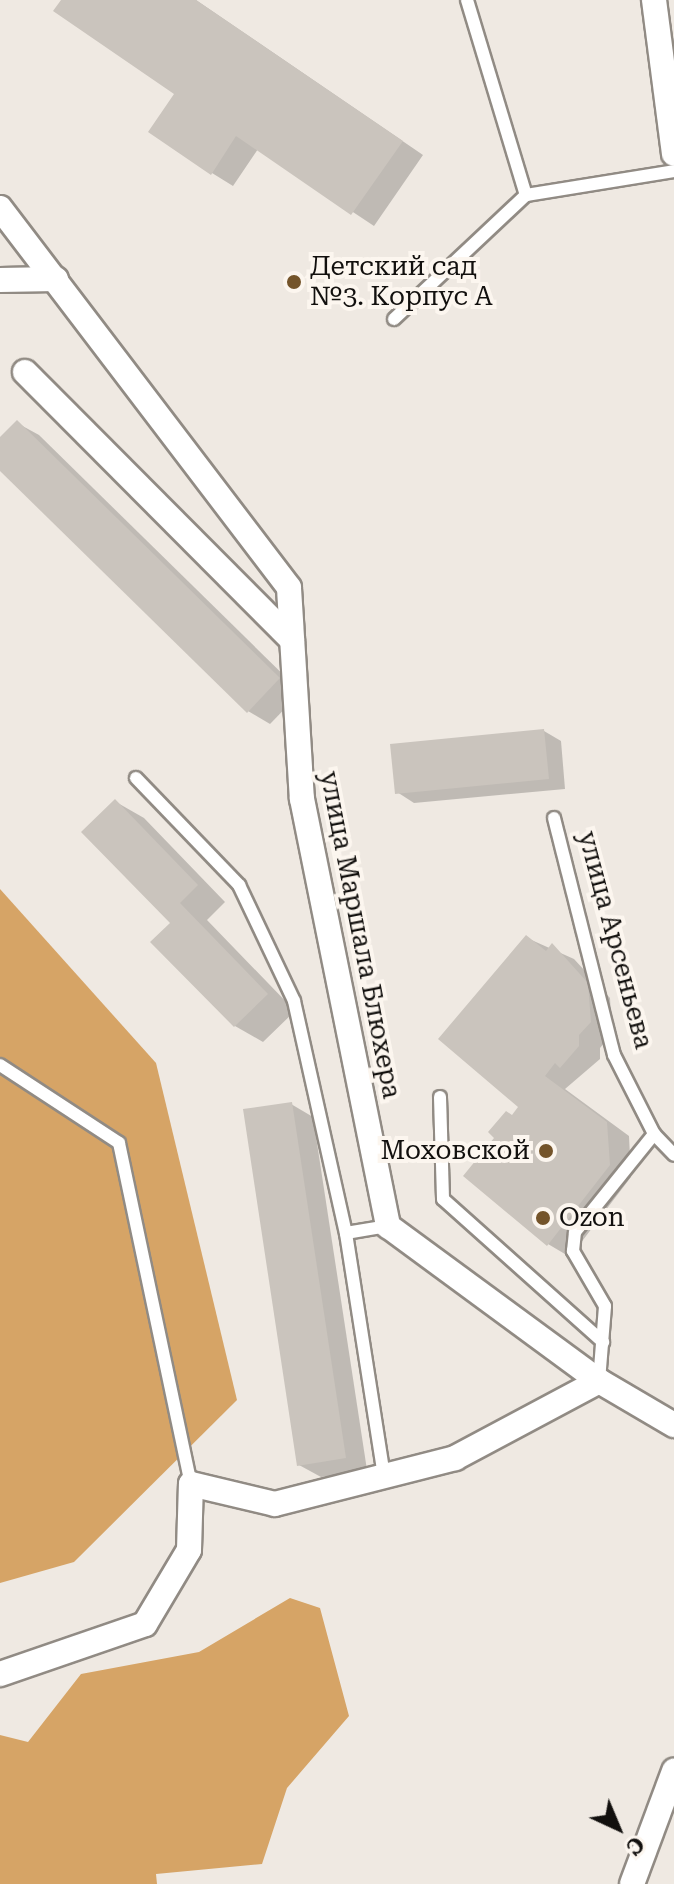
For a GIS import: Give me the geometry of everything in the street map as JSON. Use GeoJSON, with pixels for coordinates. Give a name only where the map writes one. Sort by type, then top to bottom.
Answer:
{"type":"FeatureCollection","features":[{"type":"Feature","properties":{"kind":"street"},"geometry":{"type":"LineString","coordinates":[[654,0],[674,154]]}},
{"type":"Feature","properties":{"kind":"street","name":"улица Маршала Блюхера"},"geometry":{"type":"LineString","coordinates":[[0,208],[289,588],[302,799],[388,1226]]}},
{"type":"Feature","properties":{"kind":"street"},"geometry":{"type":"LineString","coordinates":[[0,280],[56,279]]}},
{"type":"Feature","properties":{"kind":"street"},"geometry":{"type":"LineString","coordinates":[[25,372],[292,640]]}},
{"type":"Feature","properties":{"kind":"street"},"geometry":{"type":"LineString","coordinates":[[388,1226],[599,1381],[674,1425]]}},
{"type":"Feature","properties":{"kind":"street"},"geometry":{"type":"LineString","coordinates":[[0,1674],[145,1624],[189,1550],[191,1484],[275,1504],[455,1458],[599,1381]]}},
{"type":"Feature","properties":{"kind":"street"},"geometry":{"type":"LineString","coordinates":[[632,1884],[674,1771]]}},
{"type":"Feature","properties":{"kind":"lane"},"geometry":{"type":"LineString","coordinates":[[467,0],[526,195]]}},
{"type":"Feature","properties":{"kind":"lane"},"geometry":{"type":"LineString","coordinates":[[394,319],[526,195],[674,171]]}},
{"type":"Feature","properties":{"kind":"lane"},"geometry":{"type":"LineString","coordinates":[[136,778],[239,885],[294,1001],[346,1233],[384,1476]]}},
{"type":"Feature","properties":{"kind":"lane","name":"улица Арсеньева"},"geometry":{"type":"LineString","coordinates":[[554,818],[614,1055],[654,1134],[674,1155]]}},
{"type":"Feature","properties":{"kind":"lane"},"geometry":{"type":"LineString","coordinates":[[0,1065],[119,1143],[191,1484]]}},
{"type":"Feature","properties":{"kind":"lane"},"geometry":{"type":"LineString","coordinates":[[440,1097],[443,1199],[603,1342]]}},
{"type":"Feature","properties":{"kind":"lane"},"geometry":{"type":"LineString","coordinates":[[599,1381],[605,1306],[573,1251],[575,1232],[654,1134]]}},
{"type":"Feature","properties":{"kind":"lane"},"geometry":{"type":"LineString","coordinates":[[346,1233],[388,1226]]}},
{"type":"Feature","properties":{"kind":"shaded area"},"geometry":{"type":"Polygon","coordinates":[[[0,889],[156,1063],[237,1400],[74,1562],[0,1583],[0,889]]]}},
{"type":"Feature","properties":{"kind":"shaded area"},"geometry":{"type":"Polygon","coordinates":[[[290,1598],[320,1608],[349,1716],[287,1788],[262,1864],[156,1874],[157,1884],[0,1884],[0,1735],[28,1742],[81,1674],[199,1652],[290,1598]]]}},
{"type":"Feature","properties":{"kind":"building"},"geometry":{"type":"Polygon","coordinates":[[[61,0],[196,0],[403,141],[351,215],[236,136],[211,175],[148,132],[174,94],[53,11],[61,0]]]}},
{"type":"Feature","properties":{"kind":"building"},"geometry":{"type":"Polygon","coordinates":[[[17,420],[280,678],[247,713],[0,471],[0,437],[17,420]]]}},
{"type":"Feature","properties":{"kind":"building"},"geometry":{"type":"Polygon","coordinates":[[[544,729],[549,779],[395,794],[390,744],[544,729]]]}},
{"type":"Feature","properties":{"kind":"building"},"geometry":{"type":"Polygon","coordinates":[[[115,799],[198,885],[180,903],[268,994],[234,1027],[150,942],[170,923],[81,832],[115,799]]]}},
{"type":"Feature","properties":{"kind":"building"},"geometry":{"type":"Polygon","coordinates":[[[526,935],[546,951],[552,943],[588,983],[591,1022],[579,1035],[579,1046],[560,1068],[555,1063],[545,1076],[607,1122],[610,1165],[547,1246],[463,1176],[494,1138],[488,1132],[506,1111],[512,1115],[518,1107],[438,1039],[526,935]]]}},
{"type":"Feature","properties":{"kind":"building"},"geometry":{"type":"Polygon","coordinates":[[[292,1102],[346,1458],[297,1466],[243,1109],[292,1102]]]}},
{"type":"Feature","properties":{"kind":"place","name":"Детский сад №3. Корпус А"},"geometry":{"type":"Point","coordinates":[294,282]}},
{"type":"Feature","properties":{"kind":"place","name":"Моховской"},"geometry":{"type":"Point","coordinates":[546,1151]}},
{"type":"Feature","properties":{"kind":"place","name":"Ozon"},"geometry":{"type":"Point","coordinates":[543,1218]}}]}
